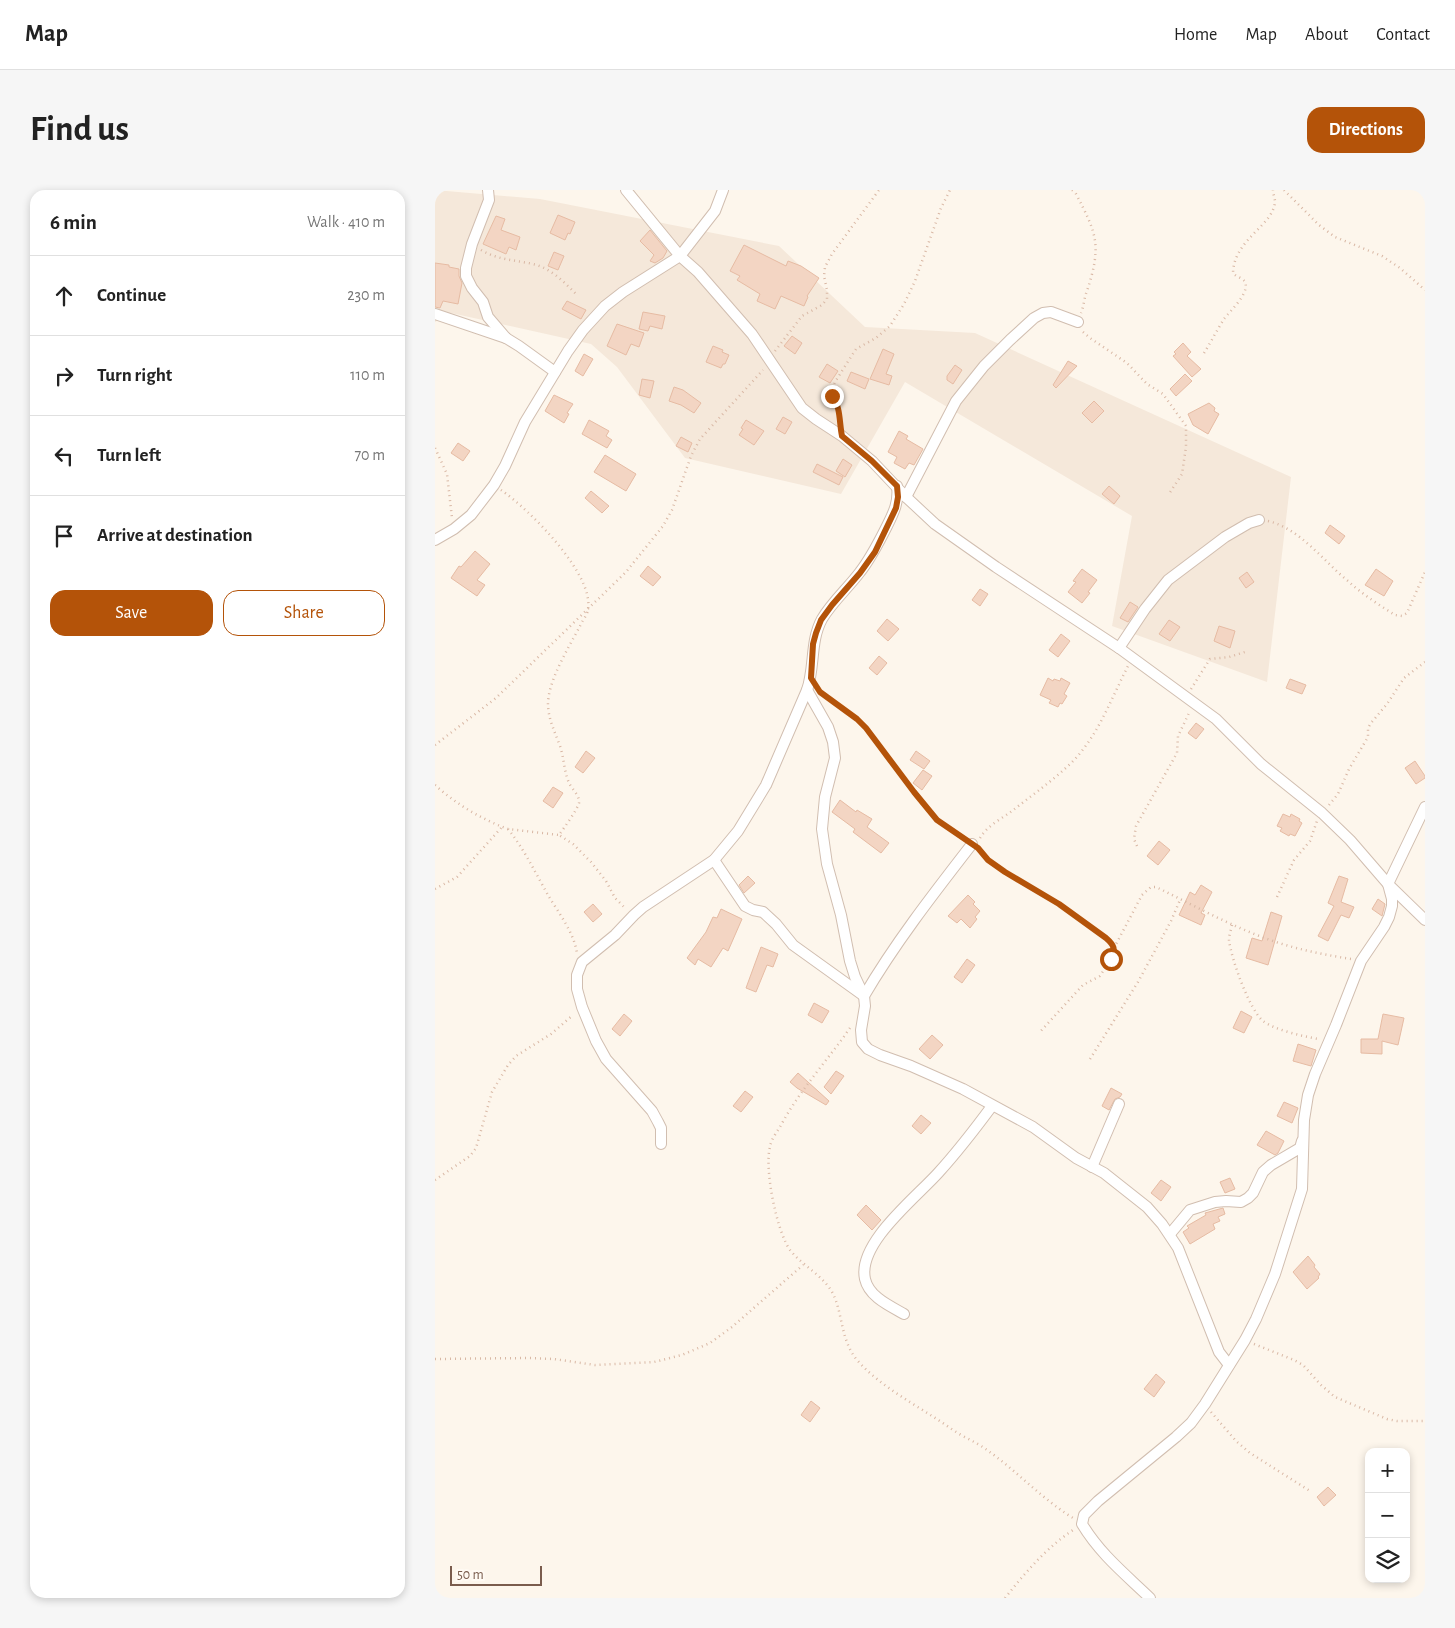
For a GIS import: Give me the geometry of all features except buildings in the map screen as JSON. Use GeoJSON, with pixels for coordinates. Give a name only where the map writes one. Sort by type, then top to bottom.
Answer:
{"type":"FeatureCollection","features":[{"type":"Feature","properties":{"kind":"street"},"geometry":{"type":"LineString","coordinates":[[488,190],[489,200],[471,244],[466,268],[468,282],[481,297],[488,317],[506,338]]}},
{"type":"Feature","properties":{"kind":"street"},"geometry":{"type":"LineString","coordinates":[[626,190],[680,256],[698,272],[734,312],[770,360],[802,408],[842,436],[872,461],[897,486],[905,497],[935,524],[1119,648],[1216,719],[1261,764],[1322,813],[1350,840],[1388,884],[1425,920]]}},
{"type":"Feature","properties":{"kind":"street"},"geometry":{"type":"LineString","coordinates":[[435,540],[471,516],[494,485],[525,422],[583,330],[605,306],[623,292],[680,256],[715,211],[723,190]]}},
{"type":"Feature","properties":{"kind":"street"},"geometry":{"type":"LineString","coordinates":[[905,497],[956,401],[984,366],[1034,318],[1051,312],[1079,322]]}},
{"type":"Feature","properties":{"kind":"street"},"geometry":{"type":"LineString","coordinates":[[435,314],[506,338],[555,372]]}},
{"type":"Feature","properties":{"kind":"street"},"geometry":{"type":"LineString","coordinates":[[661,1144],[661,1128],[652,1111],[606,1059],[596,1042],[581,1007],[577,989],[577,975],[582,962],[615,935],[634,914],[714,860],[738,831],[766,784],[807,690],[811,678],[813,644],[821,620],[875,552],[896,508],[897,486]]}},
{"type":"Feature","properties":{"kind":"street"},"geometry":{"type":"LineString","coordinates":[[1119,648],[1145,609],[1168,580],[1225,537],[1249,523],[1259,520]]}},
{"type":"Feature","properties":{"kind":"street"},"geometry":{"type":"LineString","coordinates":[[807,690],[828,727],[833,742],[835,758],[822,813],[822,829],[831,882],[841,914],[850,961],[864,996],[865,1006],[861,1030],[862,1042],[868,1049],[949,1083],[1033,1127],[1076,1158],[1104,1173],[1141,1202],[1170,1234],[1178,1248],[1219,1352],[1229,1364]]}},
{"type":"Feature","properties":{"kind":"street"},"geometry":{"type":"LineString","coordinates":[[1150,1598],[1104,1555],[1082,1524],[1085,1515],[1098,1501],[1176,1438],[1205,1404],[1245,1340],[1268,1295],[1303,1183],[1304,1120],[1308,1095],[1361,961],[1389,917],[1393,899],[1388,884],[1425,807]]}},
{"type":"Feature","properties":{"kind":"street"},"geometry":{"type":"LineString","coordinates":[[864,996],[898,943],[975,846]]}},
{"type":"Feature","properties":{"kind":"street"},"geometry":{"type":"LineString","coordinates":[[714,860],[745,906],[763,912],[793,944],[864,996]]}},
{"type":"Feature","properties":{"kind":"street"},"geometry":{"type":"LineString","coordinates":[[1092,1167],[1119,1104]]}},
{"type":"Feature","properties":{"kind":"street"},"geometry":{"type":"LineString","coordinates":[[904,1314],[878,1298],[870,1290],[865,1280],[864,1270],[868,1256],[891,1221],[960,1149],[992,1106]]}},
{"type":"Feature","properties":{"kind":"street"},"geometry":{"type":"LineString","coordinates":[[1170,1234],[1190,1210],[1215,1202],[1241,1202],[1248,1198],[1253,1193],[1263,1172],[1271,1165],[1300,1148],[1303,1139]]}},
{"type":"Feature","properties":{"kind":"path"},"geometry":{"type":"LineString","coordinates":[[435,745],[496,698],[588,610],[626,572],[663,526],[672,510],[691,456],[700,439],[770,360],[802,316],[822,305],[827,299],[824,276],[825,267],[832,254],[879,190]]}},
{"type":"Feature","properties":{"kind":"path"},"geometry":{"type":"LineString","coordinates":[[842,436],[837,402],[832,396],[835,382],[855,349],[877,338],[890,326],[918,273],[941,208],[950,190]]}},
{"type":"Feature","properties":{"kind":"path"},"geometry":{"type":"LineString","coordinates":[[1072,190],[1075,192],[1092,226],[1097,248],[1093,272],[1079,322],[1082,330],[1090,338],[1127,363],[1143,381],[1163,394],[1186,426],[1187,436],[1182,474],[1169,494]]}},
{"type":"Feature","properties":{"kind":"path"},"geometry":{"type":"LineString","coordinates":[[1204,353],[1225,317],[1245,290],[1243,280],[1235,276],[1233,272],[1235,260],[1239,249],[1271,213],[1275,201],[1273,190]]}},
{"type":"Feature","properties":{"kind":"path"},"geometry":{"type":"LineString","coordinates":[[1284,190],[1324,229],[1335,237],[1382,256],[1400,268],[1425,290]]}},
{"type":"Feature","properties":{"kind":"path"},"geometry":{"type":"LineString","coordinates":[[471,244],[493,257],[534,264],[543,268],[560,279],[577,295]]}},
{"type":"Feature","properties":{"kind":"path"},"geometry":{"type":"LineString","coordinates":[[435,448],[447,474],[454,529]]}},
{"type":"Feature","properties":{"kind":"path"},"geometry":{"type":"LineString","coordinates":[[494,485],[513,498],[534,517],[582,577],[587,592],[588,610],[559,666],[551,688],[548,704],[549,718],[561,747],[565,770],[579,803],[559,835]]}},
{"type":"Feature","properties":{"kind":"path"},"geometry":{"type":"LineString","coordinates":[[1259,520],[1277,523],[1290,531],[1319,553],[1348,582],[1395,615],[1403,616],[1407,613],[1425,573]]}},
{"type":"Feature","properties":{"kind":"path"},"geometry":{"type":"LineString","coordinates":[[1137,846],[1134,839],[1136,826],[1177,753],[1177,741],[1184,724],[1190,699],[1210,659],[1214,657],[1229,657],[1245,652]]}},
{"type":"Feature","properties":{"kind":"path"},"geometry":{"type":"LineString","coordinates":[[975,846],[988,828],[1055,778],[1085,747],[1099,724],[1131,658]]}},
{"type":"Feature","properties":{"kind":"path"},"geometry":{"type":"LineString","coordinates":[[1277,897],[1294,860],[1309,841],[1322,813],[1333,802],[1341,788],[1349,769],[1368,737],[1368,728],[1371,723],[1404,678],[1425,662]]}},
{"type":"Feature","properties":{"kind":"path"},"geometry":{"type":"LineString","coordinates":[[811,678],[820,692],[857,719],[866,728],[937,820],[975,846],[988,860],[1005,872],[1059,904],[1106,938],[1113,944],[1114,948]]}},
{"type":"Feature","properties":{"kind":"path"},"geometry":{"type":"LineString","coordinates":[[435,785],[449,798],[469,811],[508,829],[559,835],[573,844],[606,880],[615,898],[634,914]]}},
{"type":"Feature","properties":{"kind":"path"},"geometry":{"type":"LineString","coordinates":[[435,889],[457,877],[502,826]]}},
{"type":"Feature","properties":{"kind":"path"},"geometry":{"type":"LineString","coordinates":[[508,829],[519,843],[572,938],[577,950],[577,975]]}},
{"type":"Feature","properties":{"kind":"path"},"geometry":{"type":"LineString","coordinates":[[1039,1033],[1083,985],[1100,976],[1111,959],[1114,948],[1142,895],[1151,887],[1155,887],[1233,925],[1293,948],[1361,961]]}},
{"type":"Feature","properties":{"kind":"path"},"geometry":{"type":"LineString","coordinates":[[1090,1059],[1138,982],[1180,900]]}},
{"type":"Feature","properties":{"kind":"path"},"geometry":{"type":"LineString","coordinates":[[1233,925],[1229,940],[1236,966],[1245,992],[1258,1016],[1264,1021],[1282,1029],[1311,1038],[1329,1041]]}},
{"type":"Feature","properties":{"kind":"path"},"geometry":{"type":"LineString","coordinates":[[435,1180],[470,1156],[476,1148],[492,1092],[507,1065],[516,1056],[551,1034],[581,1007]]}},
{"type":"Feature","properties":{"kind":"path"},"geometry":{"type":"LineString","coordinates":[[435,1359],[529,1358],[554,1359],[595,1365],[654,1362],[682,1355],[710,1343],[732,1328],[803,1265]]}},
{"type":"Feature","properties":{"kind":"path"},"geometry":{"type":"LineString","coordinates":[[1245,1340],[1303,1365],[1335,1397],[1387,1419],[1425,1421]]}},
{"type":"Feature","properties":{"kind":"path"},"geometry":{"type":"LineString","coordinates":[[1205,1404],[1223,1427],[1250,1453],[1310,1491]]}},
{"type":"Feature","properties":{"kind":"path"},"geometry":{"type":"LineString","coordinates":[[1005,1598],[1041,1556],[1063,1536],[1082,1524]]}},
{"type":"Feature","properties":{"kind":"shaded area"},"geometry":{"type":"Polygon","coordinates":[[[435,190],[540,199],[779,246],[865,327],[975,333],[1291,477],[1267,682],[1112,626],[1132,516],[905,382],[841,494],[685,458],[617,367],[591,344],[451,313],[435,322],[435,190]]]}},
{"type":"Feature","properties":{"kind":"route"},"geometry":{"type":"LineString","coordinates":[[832,396],[837,402],[839,426],[842,436],[872,461],[897,486],[898,497],[896,508],[875,552],[821,620],[813,644],[811,678],[820,692],[857,719],[866,728],[937,820],[978,848],[988,860],[1019,882],[1059,904],[1106,938],[1113,944],[1114,948],[1111,959]]}}]}
